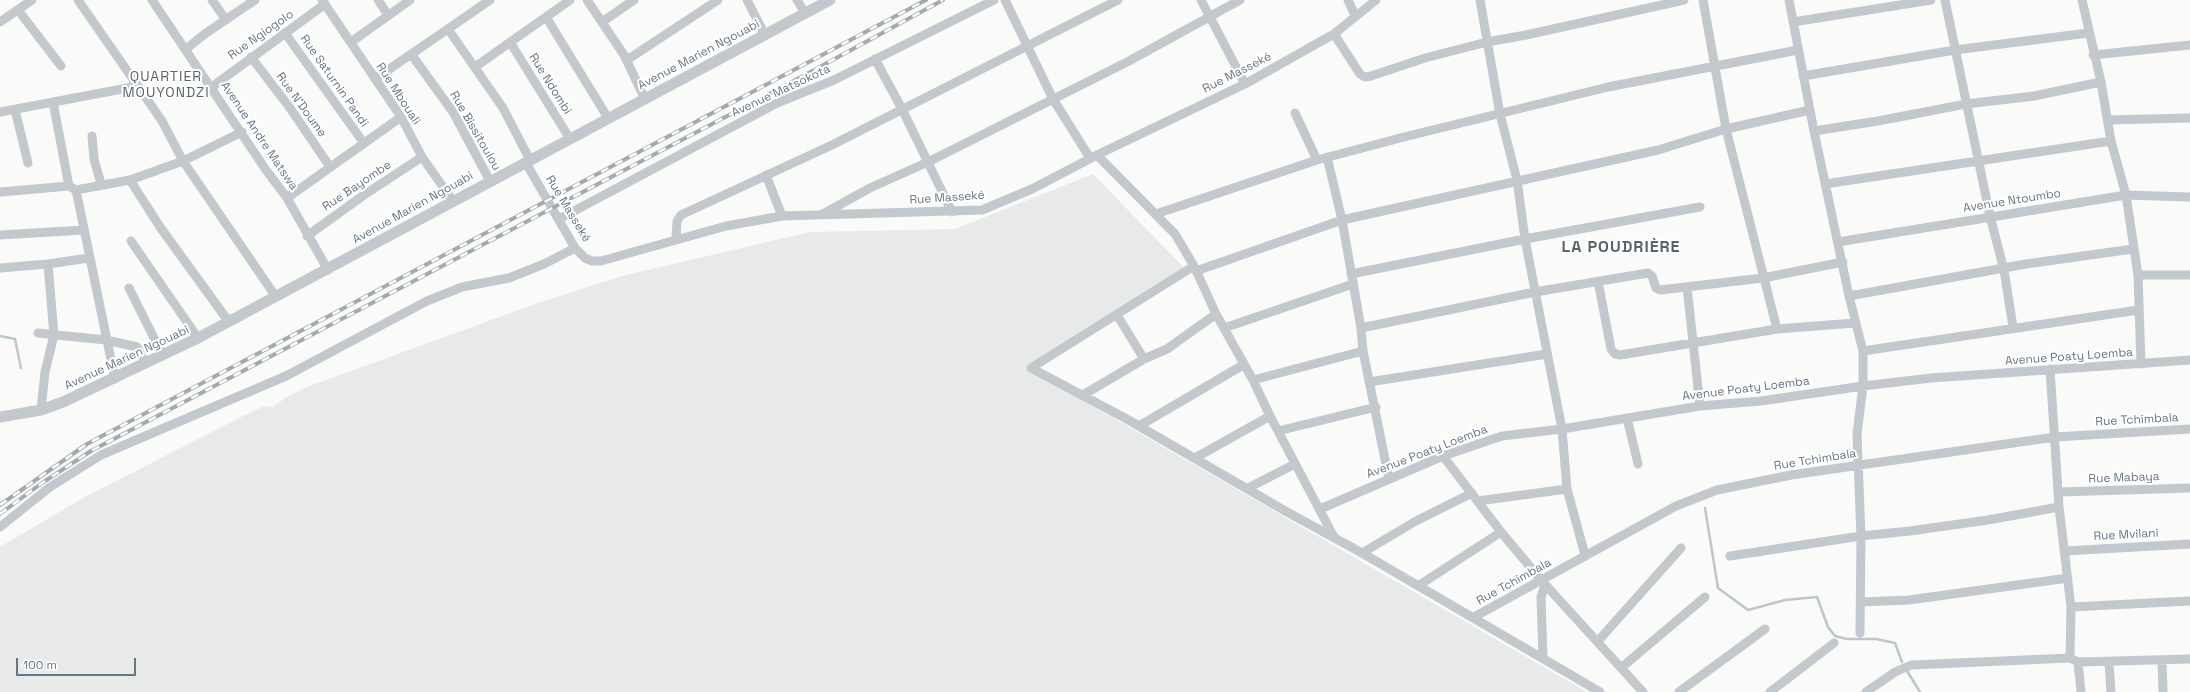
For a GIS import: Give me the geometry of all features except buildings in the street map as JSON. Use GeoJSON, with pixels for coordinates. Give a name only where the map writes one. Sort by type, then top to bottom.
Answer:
{"type":"FeatureCollection","features":[{"type":"Feature","properties":{"kind":"street"},"geometry":{"type":"LineString","coordinates":[[0,22],[32,0]]}},
{"type":"Feature","properties":{"kind":"street"},"geometry":{"type":"LineString","coordinates":[[78,0],[162,121],[183,161],[276,297]]}},
{"type":"Feature","properties":{"kind":"street","name":"Avenue Andre Matswa"},"geometry":{"type":"LineString","coordinates":[[152,0],[212,87],[266,170],[287,198],[307,236],[328,270]]}},
{"type":"Feature","properties":{"kind":"street"},"geometry":{"type":"LineString","coordinates":[[212,0],[226,20]]}},
{"type":"Feature","properties":{"kind":"street"},"geometry":{"type":"LineString","coordinates":[[186,49],[255,0]]}},
{"type":"Feature","properties":{"kind":"street"},"geometry":{"type":"LineString","coordinates":[[378,0],[388,15]]}},
{"type":"Feature","properties":{"kind":"street"},"geometry":{"type":"LineString","coordinates":[[351,42],[410,0]]}},
{"type":"Feature","properties":{"kind":"street"},"geometry":{"type":"LineString","coordinates":[[475,67],[570,0]]}},
{"type":"Feature","properties":{"kind":"street"},"geometry":{"type":"LineString","coordinates":[[588,0],[627,60],[645,99]]}},
{"type":"Feature","properties":{"kind":"street"},"geometry":{"type":"LineString","coordinates":[[602,22],[634,0]]}},
{"type":"Feature","properties":{"kind":"street"},"geometry":{"type":"LineString","coordinates":[[627,60],[718,0]]}},
{"type":"Feature","properties":{"kind":"street"},"geometry":{"type":"LineString","coordinates":[[746,0],[765,34]]}},
{"type":"Feature","properties":{"kind":"street"},"geometry":{"type":"LineString","coordinates":[[797,0],[805,13]]}},
{"type":"Feature","properties":{"kind":"street","name":"Avenue Marien Ngouabi"},"geometry":{"type":"LineString","coordinates":[[0,417],[41,410],[115,379],[163,356],[328,270],[490,181],[830,0]]}},
{"type":"Feature","properties":{"kind":"street","name":"Avenue Matsokota"},"geometry":{"type":"LineString","coordinates":[[559,219],[778,103],[834,80],[994,0]]}},
{"type":"Feature","properties":{"kind":"street"},"geometry":{"type":"LineString","coordinates":[[1004,0],[1053,99],[1094,157],[1156,214],[1175,234],[1195,268],[1216,314],[1253,380],[1270,416],[1334,537]]}},
{"type":"Feature","properties":{"kind":"street"},"geometry":{"type":"LineString","coordinates":[[676,239],[677,221],[681,215],[902,110],[1118,0]]}},
{"type":"Feature","properties":{"kind":"street"},"geometry":{"type":"LineString","coordinates":[[1201,0],[1245,84]]}},
{"type":"Feature","properties":{"kind":"street"},"geometry":{"type":"LineString","coordinates":[[820,216],[870,188],[928,162],[1053,99],[1240,0]]}},
{"type":"Feature","properties":{"kind":"street"},"geometry":{"type":"LineString","coordinates":[[1348,0],[1356,16]]}},
{"type":"Feature","properties":{"kind":"street","name":"Rue Masseké"},"geometry":{"type":"LineString","coordinates":[[448,29],[503,108],[528,162],[576,248],[585,258],[592,261],[601,261],[726,226],[782,216],[952,212],[988,209],[1032,189],[1094,157],[1245,84],[1334,34],[1376,0]]}},
{"type":"Feature","properties":{"kind":"street"},"geometry":{"type":"LineString","coordinates":[[1480,0],[1500,114],[1517,180],[1525,239],[1562,429],[1567,489],[1585,555]]}},
{"type":"Feature","properties":{"kind":"street"},"geometry":{"type":"LineString","coordinates":[[1334,34],[1360,74],[1365,77],[1487,42],[1526,35],[1684,0]]}},
{"type":"Feature","properties":{"kind":"street"},"geometry":{"type":"LineString","coordinates":[[1703,0],[1726,130],[1777,329]]}},
{"type":"Feature","properties":{"kind":"street"},"geometry":{"type":"LineString","coordinates":[[1789,0],[1825,184],[1855,323],[1863,351],[1863,386],[1857,434],[1859,465],[1860,633]]}},
{"type":"Feature","properties":{"kind":"street"},"geometry":{"type":"LineString","coordinates":[[1793,22],[1931,0]]}},
{"type":"Feature","properties":{"kind":"street"},"geometry":{"type":"LineString","coordinates":[[1945,0],[1990,216],[2004,270],[2013,327]]}},
{"type":"Feature","properties":{"kind":"street"},"geometry":{"type":"LineString","coordinates":[[2082,0],[2093,55],[2101,82],[2111,141],[2126,195],[2138,275],[2141,364]]}},
{"type":"Feature","properties":{"kind":"street"},"geometry":{"type":"LineString","coordinates":[[375,79],[448,29],[485,1]]}},
{"type":"Feature","properties":{"kind":"street","name":"Rue Ngiogolo"},"geometry":{"type":"LineString","coordinates":[[212,87],[324,2]]}},
{"type":"Feature","properties":{"kind":"street","name":"Rue Mbouali"},"geometry":{"type":"LineString","coordinates":[[324,2],[401,117],[422,157],[453,201]]}},
{"type":"Feature","properties":{"kind":"street"},"geometry":{"type":"LineString","coordinates":[[18,10],[61,66]]}},
{"type":"Feature","properties":{"kind":"street"},"geometry":{"type":"LineString","coordinates":[[546,17],[608,118]]}},
{"type":"Feature","properties":{"kind":"street","name":"Rue Saturnin Pandi"},"geometry":{"type":"LineString","coordinates":[[285,33],[364,142]]}},
{"type":"Feature","properties":{"kind":"street"},"geometry":{"type":"LineString","coordinates":[[1804,76],[1956,50],[2088,33]]}},
{"type":"Feature","properties":{"kind":"street","name":"Rue Ndombi"},"geometry":{"type":"LineString","coordinates":[[510,42],[570,139]]}},
{"type":"Feature","properties":{"kind":"street"},"geometry":{"type":"LineString","coordinates":[[2093,55],[2190,45]]}},
{"type":"Feature","properties":{"kind":"street"},"geometry":{"type":"LineString","coordinates":[[1156,214],[1328,157],[1608,87],[1798,50]]}},
{"type":"Feature","properties":{"kind":"street","name":"Rue Bissitoulou"},"geometry":{"type":"LineString","coordinates":[[411,54],[453,112],[490,181]]}},
{"type":"Feature","properties":{"kind":"street","name":"Rue N'Doume"},"geometry":{"type":"LineString","coordinates":[[251,57],[290,108],[330,167]]}},
{"type":"Feature","properties":{"kind":"street"},"geometry":{"type":"LineString","coordinates":[[875,60],[902,110],[952,212]]}},
{"type":"Feature","properties":{"kind":"street"},"geometry":{"type":"LineString","coordinates":[[1814,131],[1878,122],[1966,104],[2034,96],[2101,82]]}},
{"type":"Feature","properties":{"kind":"street"},"geometry":{"type":"LineString","coordinates":[[0,112],[138,86]]}},
{"type":"Feature","properties":{"kind":"street"},"geometry":{"type":"LineString","coordinates":[[53,102],[72,188],[84,230],[115,379]]}},
{"type":"Feature","properties":{"kind":"street"},"geometry":{"type":"LineString","coordinates":[[16,110],[28,163]]}},
{"type":"Feature","properties":{"kind":"street"},"geometry":{"type":"LineString","coordinates":[[1600,692],[1474,617],[1248,488],[1083,395],[1031,368],[1195,268],[1342,220],[1517,180],[1658,150],[1726,130],[1810,110]]}},
{"type":"Feature","properties":{"kind":"street"},"geometry":{"type":"LineString","coordinates":[[1295,113],[1317,160]]}},
{"type":"Feature","properties":{"kind":"street"},"geometry":{"type":"LineString","coordinates":[[287,198],[401,117]]}},
{"type":"Feature","properties":{"kind":"street"},"geometry":{"type":"LineString","coordinates":[[2108,120],[2190,118]]}},
{"type":"Feature","properties":{"kind":"street"},"geometry":{"type":"LineString","coordinates":[[0,192],[72,188],[130,180],[183,161],[242,132]]}},
{"type":"Feature","properties":{"kind":"street"},"geometry":{"type":"LineString","coordinates":[[92,136],[94,159],[101,184]]}},
{"type":"Feature","properties":{"kind":"street"},"geometry":{"type":"LineString","coordinates":[[1825,184],[2111,141]]}},
{"type":"Feature","properties":{"kind":"street","name":"Rue Bayombe"},"geometry":{"type":"LineString","coordinates":[[307,236],[364,195],[422,157]]}},
{"type":"Feature","properties":{"kind":"street"},"geometry":{"type":"LineString","coordinates":[[1328,157],[1342,220],[1361,328],[1363,351],[1376,407],[1389,479]]}},
{"type":"Feature","properties":{"kind":"street"},"geometry":{"type":"LineString","coordinates":[[766,175],[782,216]]}},
{"type":"Feature","properties":{"kind":"street"},"geometry":{"type":"LineString","coordinates":[[130,180],[160,227],[229,322]]}},
{"type":"Feature","properties":{"kind":"street","name":"Avenue Ntoumbo"},"geometry":{"type":"LineString","coordinates":[[1838,242],[2126,195],[2190,197]]}},
{"type":"Feature","properties":{"kind":"street"},"geometry":{"type":"LineString","coordinates":[[1351,274],[1525,239],[1700,207]]}},
{"type":"Feature","properties":{"kind":"street"},"geometry":{"type":"LineString","coordinates":[[0,235],[84,230]]}},
{"type":"Feature","properties":{"kind":"street"},"geometry":{"type":"LineString","coordinates":[[131,241],[198,338]]}},
{"type":"Feature","properties":{"kind":"street"},"geometry":{"type":"LineString","coordinates":[[0,527],[50,487],[101,455],[286,376],[427,301],[462,287],[509,278],[544,264],[576,248]]}},
{"type":"Feature","properties":{"kind":"street"},"geometry":{"type":"LineString","coordinates":[[1849,296],[2004,270],[2026,264],[2133,249]]}},
{"type":"Feature","properties":{"kind":"street"},"geometry":{"type":"LineString","coordinates":[[0,268],[48,264],[89,258]]}},
{"type":"Feature","properties":{"kind":"street"},"geometry":{"type":"LineString","coordinates":[[1361,328],[1535,292],[1648,273],[1652,276],[1658,289],[1763,278],[1843,262]]}},
{"type":"Feature","properties":{"kind":"street"},"geometry":{"type":"LineString","coordinates":[[41,410],[45,372],[54,335],[48,264]]}},
{"type":"Feature","properties":{"kind":"street"},"geometry":{"type":"LineString","coordinates":[[2138,275],[2190,274]]}},
{"type":"Feature","properties":{"kind":"street"},"geometry":{"type":"LineString","coordinates":[[1598,281],[1611,349],[1615,354],[1620,355],[1777,329],[1855,323]]}},
{"type":"Feature","properties":{"kind":"street"},"geometry":{"type":"LineString","coordinates":[[1224,328],[1353,284]]}},
{"type":"Feature","properties":{"kind":"street"},"geometry":{"type":"LineString","coordinates":[[1688,287],[1700,406]]}},
{"type":"Feature","properties":{"kind":"street"},"geometry":{"type":"LineString","coordinates":[[129,288],[163,356]]}},
{"type":"Feature","properties":{"kind":"street"},"geometry":{"type":"LineString","coordinates":[[1863,351],[2013,327],[2138,310]]}},
{"type":"Feature","properties":{"kind":"street"},"geometry":{"type":"LineString","coordinates":[[1083,395],[1144,359],[1167,349],[1216,314]]}},
{"type":"Feature","properties":{"kind":"street"},"geometry":{"type":"LineString","coordinates":[[1117,315],[1144,359]]}},
{"type":"Feature","properties":{"kind":"street"},"geometry":{"type":"LineString","coordinates":[[38,333],[106,340],[137,346],[146,364]]}},
{"type":"Feature","properties":{"kind":"street"},"geometry":{"type":"LineString","coordinates":[[1253,380],[1363,351]]}},
{"type":"Feature","properties":{"kind":"street"},"geometry":{"type":"LineString","coordinates":[[1369,382],[1547,354]]}},
{"type":"Feature","properties":{"kind":"street","name":"Avenue Poaty Loemba"},"geometry":{"type":"LineString","coordinates":[[1320,509],[1443,456],[1492,438],[1562,429],[1700,406],[1761,401],[1931,378],[2190,360]]}},
{"type":"Feature","properties":{"kind":"street"},"geometry":{"type":"LineString","coordinates":[[1139,426],[1243,364]]}},
{"type":"Feature","properties":{"kind":"street"},"geometry":{"type":"LineString","coordinates":[[2050,369],[2060,507],[2071,607],[2074,660],[2081,692]]}},
{"type":"Feature","properties":{"kind":"street"},"geometry":{"type":"LineString","coordinates":[[1278,431],[1376,407]]}},
{"type":"Feature","properties":{"kind":"street"},"geometry":{"type":"LineString","coordinates":[[1195,458],[1270,416]]}},
{"type":"Feature","properties":{"kind":"street"},"geometry":{"type":"LineString","coordinates":[[1627,418],[1638,464]]}},
{"type":"Feature","properties":{"kind":"street","name":"Rue Tchimbala"},"geometry":{"type":"LineString","coordinates":[[1474,617],[1544,583],[1585,555],[1676,506],[1717,490],[1791,475],[2055,437],[2190,429]]}},
{"type":"Feature","properties":{"kind":"street"},"geometry":{"type":"LineString","coordinates":[[1443,456],[1501,532],[1544,583],[1643,692]]}},
{"type":"Feature","properties":{"kind":"street"},"geometry":{"type":"LineString","coordinates":[[1248,488],[1295,464]]}},
{"type":"Feature","properties":{"kind":"street","name":"Rue Mabaya"},"geometry":{"type":"LineString","coordinates":[[2059,492],[2190,488]]}},
{"type":"Feature","properties":{"kind":"street"},"geometry":{"type":"LineString","coordinates":[[1478,500],[1567,489]]}},
{"type":"Feature","properties":{"kind":"street"},"geometry":{"type":"LineString","coordinates":[[1362,553],[1416,521],[1472,493]]}},
{"type":"Feature","properties":{"kind":"street"},"geometry":{"type":"LineString","coordinates":[[1730,556],[1860,536],[1972,522],[2060,507]]}},
{"type":"Feature","properties":{"kind":"street"},"geometry":{"type":"LineString","coordinates":[[1418,586],[1501,532]]}},
{"type":"Feature","properties":{"kind":"street","name":"Rue Mvilani"},"geometry":{"type":"LineString","coordinates":[[2064,550],[2190,544]]}},
{"type":"Feature","properties":{"kind":"street"},"geometry":{"type":"LineString","coordinates":[[1598,641],[1680,548]]}},
{"type":"Feature","properties":{"kind":"street"},"geometry":{"type":"LineString","coordinates":[[1861,602],[1909,600],[2068,578]]}},
{"type":"Feature","properties":{"kind":"street"},"geometry":{"type":"LineString","coordinates":[[1543,658],[1541,596],[1544,583]]}},
{"type":"Feature","properties":{"kind":"street"},"geometry":{"type":"LineString","coordinates":[[1621,668],[1705,597]]}},
{"type":"Feature","properties":{"kind":"street"},"geometry":{"type":"LineString","coordinates":[[2071,607],[2190,601]]}},
{"type":"Feature","properties":{"kind":"street"},"geometry":{"type":"LineString","coordinates":[[1678,692],[1765,629]]}},
{"type":"Feature","properties":{"kind":"street"},"geometry":{"type":"LineString","coordinates":[[1770,692],[1834,643]]}},
{"type":"Feature","properties":{"kind":"street"},"geometry":{"type":"LineString","coordinates":[[1866,692],[1895,672],[1911,665],[2074,660],[2109,662],[2190,659]]}},
{"type":"Feature","properties":{"kind":"street"},"geometry":{"type":"LineString","coordinates":[[2162,660],[2163,692]]}},
{"type":"Feature","properties":{"kind":"street"},"geometry":{"type":"LineString","coordinates":[[2109,662],[2111,692]]}},
{"type":"Feature","properties":{"kind":"shaded area"},"geometry":{"type":"Polygon","coordinates":[[[1093,174],[1186,270],[1027,368],[1587,692],[0,692],[0,547],[83,498],[264,406],[273,407],[288,396],[307,387],[538,303],[622,276],[810,232],[955,229],[1093,174]]]}},
{"type":"Feature","properties":{"kind":"waterway"},"geometry":{"type":"LineString","coordinates":[[0,336],[15,339],[21,368]]}},
{"type":"Feature","properties":{"kind":"waterway"},"geometry":{"type":"LineString","coordinates":[[1705,508],[1718,588],[1748,610],[1785,600],[1817,597],[1828,627],[1835,636],[1847,639],[1876,639],[1895,643],[1902,662]]}},
{"type":"Feature","properties":{"kind":"waterway"},"geometry":{"type":"LineString","coordinates":[[1907,671],[1920,692]]}},
{"type":"Feature","properties":{"kind":"railway"},"geometry":{"type":"LineString","coordinates":[[0,505],[87,444],[926,0]]}},
{"type":"Feature","properties":{"kind":"railway"},"geometry":{"type":"LineString","coordinates":[[0,514],[42,483],[91,451],[805,75],[943,0]]}},
{"type":"Feature","properties":{"kind":"district","name":"QUARTIER MOUYONDZI"},"geometry":{"type":"Point","coordinates":[166,86]}},
{"type":"Feature","properties":{"kind":"district","name":"LA POUDRIÈRE"},"geometry":{"type":"Point","coordinates":[1621,248]}}]}
